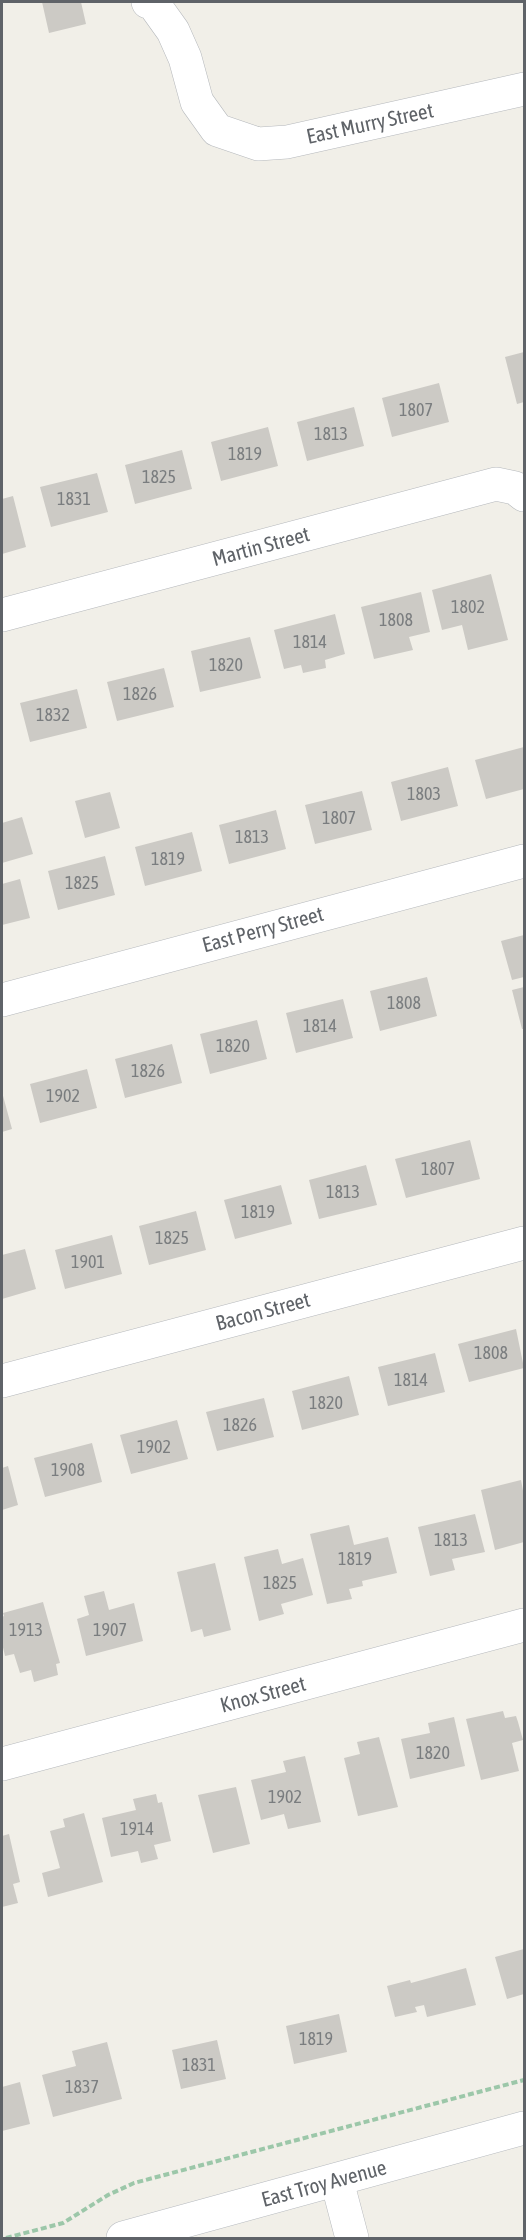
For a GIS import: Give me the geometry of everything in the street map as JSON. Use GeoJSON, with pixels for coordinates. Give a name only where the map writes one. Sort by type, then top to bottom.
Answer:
{"type":"FeatureCollection","features":[{"type":"Feature","properties":{"kind":"street","name":"East Murry Street"},"geometry":{"type":"LineString","coordinates":[[148,2],[153,3],[173,31],[185,58],[197,102],[217,130],[258,144],[287,142],[525,90]]}},
{"type":"Feature","properties":{"kind":"street","name":"Martin Street"},"geometry":{"type":"LineString","coordinates":[[2,615],[496,484],[509,486],[523,493]]}},
{"type":"Feature","properties":{"kind":"street","name":"East Perry Street"},"geometry":{"type":"LineString","coordinates":[[2,1000],[525,861]]}},
{"type":"Feature","properties":{"kind":"street","name":"Bacon Street"},"geometry":{"type":"LineString","coordinates":[[2,1381],[525,1243]]}},
{"type":"Feature","properties":{"kind":"street","name":"Knox Street"},"geometry":{"type":"LineString","coordinates":[[2,1764],[525,1625]]}},
{"type":"Feature","properties":{"kind":"street","name":"East Troy Avenue"},"geometry":{"type":"LineString","coordinates":[[123,2238],[525,2128]]}},
{"type":"Feature","properties":{"kind":"street"},"geometry":{"type":"LineString","coordinates":[[337,2181],[352,2238]]}},
{"type":"Feature","properties":{"kind":"path"},"geometry":{"type":"LineString","coordinates":[[6,2238],[63,2223],[108,2195],[135,2183],[525,2080]]}},
{"type":"Feature","properties":{"kind":"building"},"geometry":{"type":"Polygon","coordinates":[[[42,2],[81,2],[86,24],[49,33],[42,2]]]}},
{"type":"Feature","properties":{"kind":"building"},"geometry":{"type":"Polygon","coordinates":[[[524,352],[524,402],[517,404],[505,357],[524,352]]]}},
{"type":"Feature","properties":{"kind":"building"},"geometry":{"type":"Polygon","coordinates":[[[439,383],[449,422],[392,437],[382,398],[439,383]]]}},
{"type":"Feature","properties":{"kind":"building"},"geometry":{"type":"Polygon","coordinates":[[[354,407],[364,446],[307,461],[297,422],[354,407]]]}},
{"type":"Feature","properties":{"kind":"building"},"geometry":{"type":"Polygon","coordinates":[[[268,427],[278,466],[221,481],[211,442],[268,427]]]}},
{"type":"Feature","properties":{"kind":"building"},"geometry":{"type":"Polygon","coordinates":[[[182,450],[192,489],[135,504],[125,465],[182,450]]]}},
{"type":"Feature","properties":{"kind":"building"},"geometry":{"type":"Polygon","coordinates":[[[97,473],[108,512],[51,527],[40,487],[97,473]]]}},
{"type":"Feature","properties":{"kind":"building"},"geometry":{"type":"Polygon","coordinates":[[[13,496],[26,547],[2,554],[2,499],[13,496]]]}},
{"type":"Feature","properties":{"kind":"building"},"geometry":{"type":"Polygon","coordinates":[[[491,574],[508,640],[468,650],[462,625],[442,630],[432,590],[491,574]]]}},
{"type":"Feature","properties":{"kind":"building"},"geometry":{"type":"Polygon","coordinates":[[[421,592],[430,632],[409,637],[413,650],[374,659],[361,607],[421,592]]]}},
{"type":"Feature","properties":{"kind":"building"},"geometry":{"type":"Polygon","coordinates":[[[335,614],[345,654],[325,660],[326,668],[303,673],[301,665],[284,669],[274,630],[335,614]]]}},
{"type":"Feature","properties":{"kind":"building"},"geometry":{"type":"Polygon","coordinates":[[[250,637],[261,678],[200,692],[191,651],[250,637]]]}},
{"type":"Feature","properties":{"kind":"building"},"geometry":{"type":"Polygon","coordinates":[[[164,668],[174,707],[117,721],[107,682],[164,668]]]}},
{"type":"Feature","properties":{"kind":"building"},"geometry":{"type":"Polygon","coordinates":[[[77,689],[87,728],[30,742],[20,703],[77,689]]]}},
{"type":"Feature","properties":{"kind":"building"},"geometry":{"type":"Polygon","coordinates":[[[524,747],[524,789],[486,799],[475,760],[524,747]]]}},
{"type":"Feature","properties":{"kind":"building"},"geometry":{"type":"Polygon","coordinates":[[[448,767],[458,806],[401,821],[391,782],[448,767]]]}},
{"type":"Feature","properties":{"kind":"building"},"geometry":{"type":"Polygon","coordinates":[[[362,791],[372,830],[315,844],[305,805],[362,791]]]}},
{"type":"Feature","properties":{"kind":"building"},"geometry":{"type":"Polygon","coordinates":[[[110,792],[120,828],[85,838],[75,801],[110,792]]]}},
{"type":"Feature","properties":{"kind":"building"},"geometry":{"type":"Polygon","coordinates":[[[276,810],[286,849],[229,864],[219,825],[276,810]]]}},
{"type":"Feature","properties":{"kind":"building"},"geometry":{"type":"Polygon","coordinates":[[[22,817],[33,854],[2,863],[2,823],[22,817]]]}},
{"type":"Feature","properties":{"kind":"building"},"geometry":{"type":"Polygon","coordinates":[[[192,832],[202,871],[145,886],[135,847],[192,832]]]}},
{"type":"Feature","properties":{"kind":"building"},"geometry":{"type":"Polygon","coordinates":[[[105,856],[115,895],[58,910],[48,871],[105,856]]]}},
{"type":"Feature","properties":{"kind":"building"},"geometry":{"type":"Polygon","coordinates":[[[20,879],[30,918],[2,925],[2,884],[20,879]]]}},
{"type":"Feature","properties":{"kind":"building"},"geometry":{"type":"Polygon","coordinates":[[[524,935],[524,977],[512,980],[501,941],[524,935]]]}},
{"type":"Feature","properties":{"kind":"building"},"geometry":{"type":"Polygon","coordinates":[[[427,977],[437,1016],[380,1031],[370,991],[427,977]]]}},
{"type":"Feature","properties":{"kind":"building"},"geometry":{"type":"Polygon","coordinates":[[[524,987],[524,1029],[522,1029],[512,990],[524,987]]]}},
{"type":"Feature","properties":{"kind":"building"},"geometry":{"type":"Polygon","coordinates":[[[343,999],[353,1038],[296,1053],[286,1013],[343,999]]]}},
{"type":"Feature","properties":{"kind":"building"},"geometry":{"type":"Polygon","coordinates":[[[257,1020],[267,1059],[210,1074],[200,1034],[257,1020]]]}},
{"type":"Feature","properties":{"kind":"building"},"geometry":{"type":"Polygon","coordinates":[[[172,1044],[182,1083],[125,1098],[115,1059],[172,1044]]]}},
{"type":"Feature","properties":{"kind":"building"},"geometry":{"type":"Polygon","coordinates":[[[87,1069],[97,1108],[40,1123],[30,1084],[87,1069]]]}},
{"type":"Feature","properties":{"kind":"building"},"geometry":{"type":"Polygon","coordinates":[[[2,1092],[12,1129],[2,1132],[2,1092]]]}},
{"type":"Feature","properties":{"kind":"building"},"geometry":{"type":"Polygon","coordinates":[[[470,1140],[480,1179],[406,1198],[395,1159],[470,1140]]]}},
{"type":"Feature","properties":{"kind":"building"},"geometry":{"type":"Polygon","coordinates":[[[366,1165],[377,1205],[319,1219],[309,1180],[366,1165]]]}},
{"type":"Feature","properties":{"kind":"building"},"geometry":{"type":"Polygon","coordinates":[[[281,1185],[292,1224],[235,1239],[224,1200],[281,1185]]]}},
{"type":"Feature","properties":{"kind":"building"},"geometry":{"type":"Polygon","coordinates":[[[196,1211],[206,1250],[149,1265],[139,1226],[196,1211]]]}},
{"type":"Feature","properties":{"kind":"building"},"geometry":{"type":"Polygon","coordinates":[[[112,1235],[122,1274],[65,1289],[55,1250],[112,1235]]]}},
{"type":"Feature","properties":{"kind":"building"},"geometry":{"type":"Polygon","coordinates":[[[25,1249],[36,1289],[2,1299],[2,1255],[25,1249]]]}},
{"type":"Feature","properties":{"kind":"building"},"geometry":{"type":"Polygon","coordinates":[[[516,1329],[524,1368],[469,1382],[458,1344],[516,1329]]]}},
{"type":"Feature","properties":{"kind":"building"},"geometry":{"type":"Polygon","coordinates":[[[435,1353],[445,1392],[388,1406],[378,1367],[435,1353]]]}},
{"type":"Feature","properties":{"kind":"building"},"geometry":{"type":"Polygon","coordinates":[[[349,1376],[359,1415],[302,1430],[292,1391],[349,1376]]]}},
{"type":"Feature","properties":{"kind":"building"},"geometry":{"type":"Polygon","coordinates":[[[264,1398],[274,1437],[217,1451],[206,1412],[264,1398]]]}},
{"type":"Feature","properties":{"kind":"building"},"geometry":{"type":"Polygon","coordinates":[[[177,1420],[188,1459],[131,1474],[120,1435],[177,1420]]]}},
{"type":"Feature","properties":{"kind":"building"},"geometry":{"type":"Polygon","coordinates":[[[92,1443],[102,1482],[45,1497],[34,1458],[92,1443]]]}},
{"type":"Feature","properties":{"kind":"building"},"geometry":{"type":"Polygon","coordinates":[[[8,1466],[18,1505],[2,1510],[2,1468],[8,1466]]]}},
{"type":"Feature","properties":{"kind":"building"},"geometry":{"type":"Polygon","coordinates":[[[521,1480],[524,1496],[524,1542],[495,1550],[481,1490],[521,1480]]]}},
{"type":"Feature","properties":{"kind":"building"},"geometry":{"type":"Polygon","coordinates":[[[475,1514],[485,1552],[452,1559],[455,1570],[430,1576],[418,1527],[475,1514]]]}},
{"type":"Feature","properties":{"kind":"building"},"geometry":{"type":"Polygon","coordinates":[[[349,1525],[354,1545],[388,1537],[397,1573],[362,1581],[363,1586],[349,1589],[352,1599],[327,1604],[310,1534],[349,1525]]]}},
{"type":"Feature","properties":{"kind":"building"},"geometry":{"type":"Polygon","coordinates":[[[278,1549],[282,1564],[303,1558],[313,1595],[281,1604],[284,1614],[259,1621],[244,1557],[278,1549]]]}},
{"type":"Feature","properties":{"kind":"building"},"geometry":{"type":"Polygon","coordinates":[[[215,1563],[231,1630],[204,1637],[202,1629],[191,1632],[177,1572],[215,1563]]]}},
{"type":"Feature","properties":{"kind":"building"},"geometry":{"type":"Polygon","coordinates":[[[104,1591],[109,1610],[134,1603],[143,1641],[86,1656],[77,1619],[89,1615],[84,1596],[104,1591]]]}},
{"type":"Feature","properties":{"kind":"building"},"geometry":{"type":"Polygon","coordinates":[[[43,1602],[60,1663],[56,1664],[58,1675],[34,1682],[31,1670],[20,1673],[14,1654],[5,1656],[2,1643],[2,1617],[3,1613],[43,1602]]]}},
{"type":"Feature","properties":{"kind":"building"},"geometry":{"type":"Polygon","coordinates":[[[503,1711],[505,1718],[516,1716],[523,1740],[512,1743],[519,1771],[481,1780],[466,1719],[503,1711]]]}},
{"type":"Feature","properties":{"kind":"building"},"geometry":{"type":"Polygon","coordinates":[[[454,1717],[465,1766],[410,1779],[401,1739],[430,1733],[428,1723],[454,1717]]]}},
{"type":"Feature","properties":{"kind":"building"},"geometry":{"type":"Polygon","coordinates":[[[379,1737],[398,1807],[358,1816],[344,1758],[360,1754],[357,1742],[379,1737]]]}},
{"type":"Feature","properties":{"kind":"building"},"geometry":{"type":"Polygon","coordinates":[[[305,1756],[321,1822],[288,1829],[284,1814],[261,1820],[251,1780],[286,1772],[283,1761],[305,1756]]]}},
{"type":"Feature","properties":{"kind":"building"},"geometry":{"type":"Polygon","coordinates":[[[236,1787],[250,1844],[213,1853],[198,1795],[236,1787]]]}},
{"type":"Feature","properties":{"kind":"building"},"geometry":{"type":"Polygon","coordinates":[[[156,1794],[158,1803],[162,1802],[171,1841],[154,1845],[158,1859],[141,1863],[138,1851],[111,1857],[102,1818],[136,1810],[133,1799],[156,1794]]]}},
{"type":"Feature","properties":{"kind":"building"},"geometry":{"type":"Polygon","coordinates":[[[84,1813],[103,1882],[48,1897],[42,1873],[60,1868],[50,1831],[65,1827],[63,1819],[84,1813]]]}},
{"type":"Feature","properties":{"kind":"building"},"geometry":{"type":"Polygon","coordinates":[[[9,1834],[20,1882],[13,1884],[18,1903],[2,1907],[2,1836],[9,1834]]]}},
{"type":"Feature","properties":{"kind":"building"},"geometry":{"type":"Polygon","coordinates":[[[524,1949],[524,1994],[507,1999],[495,1957],[524,1949]]]}},
{"type":"Feature","properties":{"kind":"building"},"geometry":{"type":"Polygon","coordinates":[[[466,1968],[476,2005],[427,2017],[424,2005],[415,2007],[417,2012],[395,2017],[387,1986],[410,1980],[411,1983],[466,1968]]]}},
{"type":"Feature","properties":{"kind":"building"},"geometry":{"type":"Polygon","coordinates":[[[339,2014],[347,2052],[294,2064],[286,2026],[339,2014]]]}},
{"type":"Feature","properties":{"kind":"building"},"geometry":{"type":"Polygon","coordinates":[[[217,2040],[226,2079],[181,2089],[172,2050],[217,2040]]]}},
{"type":"Feature","properties":{"kind":"building"},"geometry":{"type":"Polygon","coordinates":[[[107,2042],[122,2099],[53,2117],[42,2075],[76,2066],[72,2051],[107,2042]]]}},
{"type":"Feature","properties":{"kind":"building"},"geometry":{"type":"Polygon","coordinates":[[[20,2082],[30,2124],[2,2131],[2,2087],[20,2082]]]}}]}
